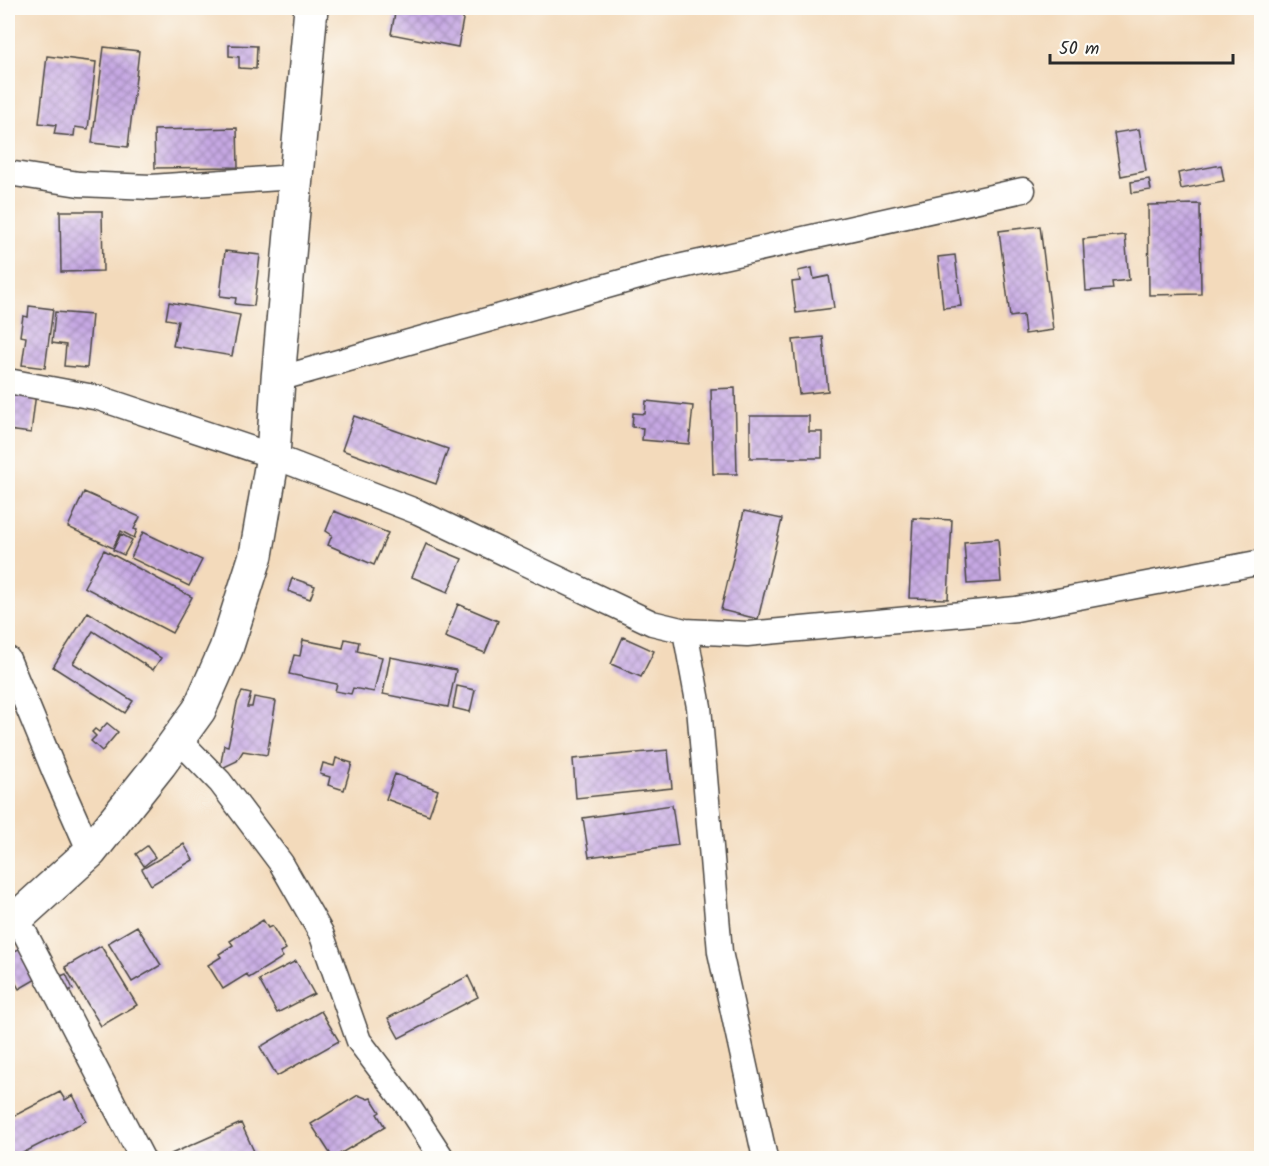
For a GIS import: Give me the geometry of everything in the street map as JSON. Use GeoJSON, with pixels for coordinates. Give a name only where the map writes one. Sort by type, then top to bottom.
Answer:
{"type":"FeatureCollection","features":[{"type":"Feature","properties":{"kind":"street"},"geometry":{"type":"LineString","coordinates":[[142,1158],[12,920],[90,852],[200,710],[226,649],[256,555],[273,456],[310,8]]}},
{"type":"Feature","properties":{"kind":"street"},"geometry":{"type":"LineString","coordinates":[[8,173],[79,184],[152,187],[295,177]]}},
{"type":"Feature","properties":{"kind":"street"},"geometry":{"type":"LineString","coordinates":[[278,379],[660,272],[1023,190]]}},
{"type":"Feature","properties":{"kind":"street"},"geometry":{"type":"LineString","coordinates":[[8,381],[99,398],[273,456],[418,512],[652,623],[685,631],[747,634],[1016,609],[1262,562]]}},
{"type":"Feature","properties":{"kind":"street"},"geometry":{"type":"LineString","coordinates":[[685,631],[699,707],[720,952],[765,1158]]}},
{"type":"Feature","properties":{"kind":"street"},"geometry":{"type":"LineString","coordinates":[[8,659],[90,852]]}},
{"type":"Feature","properties":{"kind":"street"},"geometry":{"type":"LineString","coordinates":[[178,739],[220,782],[281,863],[321,933],[359,1041],[408,1106],[442,1158]]}},
{"type":"Feature","properties":{"kind":"building"},"geometry":{"type":"Polygon","coordinates":[[[396,8],[465,8],[458,47],[391,34],[396,8]]]}},
{"type":"Feature","properties":{"kind":"building"},"geometry":{"type":"Polygon","coordinates":[[[229,45],[257,46],[256,69],[239,68],[239,57],[229,56],[229,45]]]}},
{"type":"Feature","properties":{"kind":"building"},"geometry":{"type":"Polygon","coordinates":[[[104,47],[139,51],[128,147],[92,143],[104,47]]]}},
{"type":"Feature","properties":{"kind":"building"},"geometry":{"type":"Polygon","coordinates":[[[47,56],[96,62],[88,129],[75,127],[74,136],[54,134],[56,125],[39,123],[47,56]]]}},
{"type":"Feature","properties":{"kind":"building"},"geometry":{"type":"Polygon","coordinates":[[[237,128],[238,167],[155,168],[154,130],[237,128]]]}},
{"type":"Feature","properties":{"kind":"building"},"geometry":{"type":"Polygon","coordinates":[[[1139,129],[1146,171],[1121,176],[1114,133],[1139,129]]]}},
{"type":"Feature","properties":{"kind":"building"},"geometry":{"type":"Polygon","coordinates":[[[1221,165],[1224,181],[1181,189],[1178,173],[1221,165]]]}},
{"type":"Feature","properties":{"kind":"building"},"geometry":{"type":"Polygon","coordinates":[[[1149,179],[1151,190],[1132,193],[1131,182],[1149,179]]]}},
{"type":"Feature","properties":{"kind":"building"},"geometry":{"type":"Polygon","coordinates":[[[1200,204],[1201,294],[1149,295],[1148,205],[1200,204]]]}},
{"type":"Feature","properties":{"kind":"building"},"geometry":{"type":"Polygon","coordinates":[[[60,211],[102,211],[103,271],[61,272],[60,211]]]}},
{"type":"Feature","properties":{"kind":"building"},"geometry":{"type":"Polygon","coordinates":[[[1040,226],[1053,330],[1025,334],[1023,315],[1010,317],[999,231],[1040,226]]]}},
{"type":"Feature","properties":{"kind":"building"},"geometry":{"type":"Polygon","coordinates":[[[1125,235],[1129,280],[1112,282],[1113,289],[1086,291],[1083,239],[1125,235]]]}},
{"type":"Feature","properties":{"kind":"building"},"geometry":{"type":"Polygon","coordinates":[[[225,251],[260,255],[254,306],[235,304],[236,298],[220,296],[225,251]]]}},
{"type":"Feature","properties":{"kind":"building"},"geometry":{"type":"Polygon","coordinates":[[[955,255],[961,306],[943,308],[938,257],[955,255]]]}},
{"type":"Feature","properties":{"kind":"building"},"geometry":{"type":"Polygon","coordinates":[[[812,268],[814,279],[829,276],[834,308],[796,313],[792,282],[800,281],[798,271],[812,268]]]}},
{"type":"Feature","properties":{"kind":"building"},"geometry":{"type":"Polygon","coordinates":[[[169,302],[240,315],[232,356],[173,346],[178,321],[166,319],[169,302]]]}},
{"type":"Feature","properties":{"kind":"building"},"geometry":{"type":"Polygon","coordinates":[[[29,306],[53,309],[45,368],[22,365],[26,337],[20,336],[23,316],[28,317],[29,306]]]}},
{"type":"Feature","properties":{"kind":"building"},"geometry":{"type":"Polygon","coordinates":[[[55,312],[92,315],[87,368],[64,366],[66,345],[52,343],[55,312]]]}},
{"type":"Feature","properties":{"kind":"building"},"geometry":{"type":"Polygon","coordinates":[[[823,337],[828,391],[799,394],[793,340],[823,337]]]}},
{"type":"Feature","properties":{"kind":"building"},"geometry":{"type":"Polygon","coordinates":[[[735,388],[737,474],[713,474],[711,389],[735,388]]]}},
{"type":"Feature","properties":{"kind":"building"},"geometry":{"type":"Polygon","coordinates":[[[8,389],[36,393],[31,433],[8,430],[8,389]]]}},
{"type":"Feature","properties":{"kind":"building"},"geometry":{"type":"Polygon","coordinates":[[[646,401],[693,406],[689,444],[642,440],[643,428],[632,427],[633,413],[645,414],[646,401]]]}},
{"type":"Feature","properties":{"kind":"building"},"geometry":{"type":"Polygon","coordinates":[[[354,416],[448,449],[436,484],[342,450],[354,416]]]}},
{"type":"Feature","properties":{"kind":"building"},"geometry":{"type":"Polygon","coordinates":[[[750,416],[809,416],[809,432],[822,432],[822,458],[750,458],[750,416]]]}},
{"type":"Feature","properties":{"kind":"building"},"geometry":{"type":"Polygon","coordinates":[[[84,492],[140,517],[134,529],[137,530],[134,538],[121,531],[113,548],[68,527],[84,492]]]}},
{"type":"Feature","properties":{"kind":"building"},"geometry":{"type":"Polygon","coordinates":[[[334,511],[388,533],[374,565],[328,545],[332,535],[326,531],[334,511]]]}},
{"type":"Feature","properties":{"kind":"building"},"geometry":{"type":"Polygon","coordinates":[[[744,511],[782,519],[758,619],[721,610],[744,511]]]}},
{"type":"Feature","properties":{"kind":"building"},"geometry":{"type":"Polygon","coordinates":[[[913,518],[952,520],[948,599],[909,598],[913,518]]]}},
{"type":"Feature","properties":{"kind":"building"},"geometry":{"type":"Polygon","coordinates":[[[143,532],[202,560],[189,586],[131,558],[143,532]]]}},
{"type":"Feature","properties":{"kind":"building"},"geometry":{"type":"Polygon","coordinates":[[[121,534],[132,540],[124,555],[113,550],[121,534]]]}},
{"type":"Feature","properties":{"kind":"building"},"geometry":{"type":"Polygon","coordinates":[[[998,539],[1001,582],[967,584],[964,542],[998,539]]]}},
{"type":"Feature","properties":{"kind":"building"},"geometry":{"type":"Polygon","coordinates":[[[426,544],[462,559],[448,592],[412,577],[426,544]]]}},
{"type":"Feature","properties":{"kind":"building"},"geometry":{"type":"Polygon","coordinates":[[[104,550],[192,597],[172,633],[84,587],[104,550]]]}},
{"type":"Feature","properties":{"kind":"building"},"geometry":{"type":"Polygon","coordinates":[[[292,578],[315,586],[310,599],[288,591],[292,578]]]}},
{"type":"Feature","properties":{"kind":"building"},"geometry":{"type":"Polygon","coordinates":[[[458,604],[498,621],[485,653],[445,637],[458,604]]]}},
{"type":"Feature","properties":{"kind":"building"},"geometry":{"type":"Polygon","coordinates":[[[88,612],[161,658],[153,670],[93,631],[73,663],[133,701],[125,713],[53,667],[88,612]]]}},
{"type":"Feature","properties":{"kind":"building"},"geometry":{"type":"Polygon","coordinates":[[[623,637],[654,651],[641,677],[611,664],[623,637]]]}},
{"type":"Feature","properties":{"kind":"building"},"geometry":{"type":"Polygon","coordinates":[[[345,639],[359,642],[357,651],[382,657],[374,692],[353,688],[351,694],[335,691],[337,684],[289,674],[294,655],[300,656],[303,640],[343,648],[345,639]]]}},
{"type":"Feature","properties":{"kind":"building"},"geometry":{"type":"Polygon","coordinates":[[[390,657],[456,670],[448,707],[383,694],[390,657]]]}},
{"type":"Feature","properties":{"kind":"building"},"geometry":{"type":"Polygon","coordinates":[[[457,686],[475,690],[470,712],[453,708],[457,686]]]}},
{"type":"Feature","properties":{"kind":"building"},"geometry":{"type":"Polygon","coordinates":[[[242,692],[251,694],[247,707],[252,707],[254,697],[276,701],[267,755],[243,751],[237,761],[220,769],[224,745],[228,746],[237,703],[242,692]]]}},
{"type":"Feature","properties":{"kind":"building"},"geometry":{"type":"Polygon","coordinates":[[[107,723],[118,732],[102,751],[91,741],[96,736],[92,732],[95,729],[99,732],[107,723]]]}},
{"type":"Feature","properties":{"kind":"building"},"geometry":{"type":"Polygon","coordinates":[[[668,750],[672,788],[576,798],[573,759],[668,750]]]}},
{"type":"Feature","properties":{"kind":"building"},"geometry":{"type":"Polygon","coordinates":[[[336,758],[352,763],[344,790],[328,785],[330,777],[320,774],[323,763],[334,766],[336,758]]]}},
{"type":"Feature","properties":{"kind":"building"},"geometry":{"type":"Polygon","coordinates":[[[395,774],[438,790],[429,815],[386,799],[395,774]]]}},
{"type":"Feature","properties":{"kind":"building"},"geometry":{"type":"Polygon","coordinates":[[[672,805],[678,845],[589,857],[583,818],[672,805]]]}},
{"type":"Feature","properties":{"kind":"building"},"geometry":{"type":"Polygon","coordinates":[[[184,844],[193,860],[151,885],[142,869],[184,844]]]}},
{"type":"Feature","properties":{"kind":"building"},"geometry":{"type":"Polygon","coordinates":[[[147,846],[155,857],[144,866],[136,854],[147,846]]]}},
{"type":"Feature","properties":{"kind":"building"},"geometry":{"type":"Polygon","coordinates":[[[263,920],[268,928],[272,926],[286,949],[280,953],[283,957],[249,978],[247,974],[223,989],[208,965],[221,957],[219,954],[233,945],[230,941],[263,920]]]}},
{"type":"Feature","properties":{"kind":"building"},"geometry":{"type":"Polygon","coordinates":[[[137,926],[161,965],[132,982],[108,943],[137,926]]]}},
{"type":"Feature","properties":{"kind":"building"},"geometry":{"type":"Polygon","coordinates":[[[101,946],[137,1005],[101,1026],[65,967],[101,946]]]}},
{"type":"Feature","properties":{"kind":"building"},"geometry":{"type":"Polygon","coordinates":[[[20,948],[38,978],[19,989],[8,969],[8,956],[20,948]]]}},
{"type":"Feature","properties":{"kind":"building"},"geometry":{"type":"Polygon","coordinates":[[[296,961],[314,994],[277,1013],[259,980],[296,961]]]}},
{"type":"Feature","properties":{"kind":"building"},"geometry":{"type":"Polygon","coordinates":[[[66,974],[73,989],[60,994],[53,979],[66,974]]]}},
{"type":"Feature","properties":{"kind":"building"},"geometry":{"type":"Polygon","coordinates":[[[468,976],[478,997],[399,1038],[388,1018],[468,976]]]}},
{"type":"Feature","properties":{"kind":"building"},"geometry":{"type":"Polygon","coordinates":[[[321,1011],[339,1041],[277,1076],[260,1047],[321,1011]]]}},
{"type":"Feature","properties":{"kind":"building"},"geometry":{"type":"Polygon","coordinates":[[[60,1092],[65,1100],[73,1095],[86,1121],[10,1158],[8,1155],[8,1119],[60,1092]]]}},
{"type":"Feature","properties":{"kind":"building"},"geometry":{"type":"Polygon","coordinates":[[[358,1095],[371,1098],[380,1112],[377,1114],[385,1127],[333,1158],[311,1124],[358,1095]]]}},
{"type":"Feature","properties":{"kind":"building"},"geometry":{"type":"Polygon","coordinates":[[[241,1123],[257,1158],[172,1158],[171,1154],[241,1123]]]}}]}
